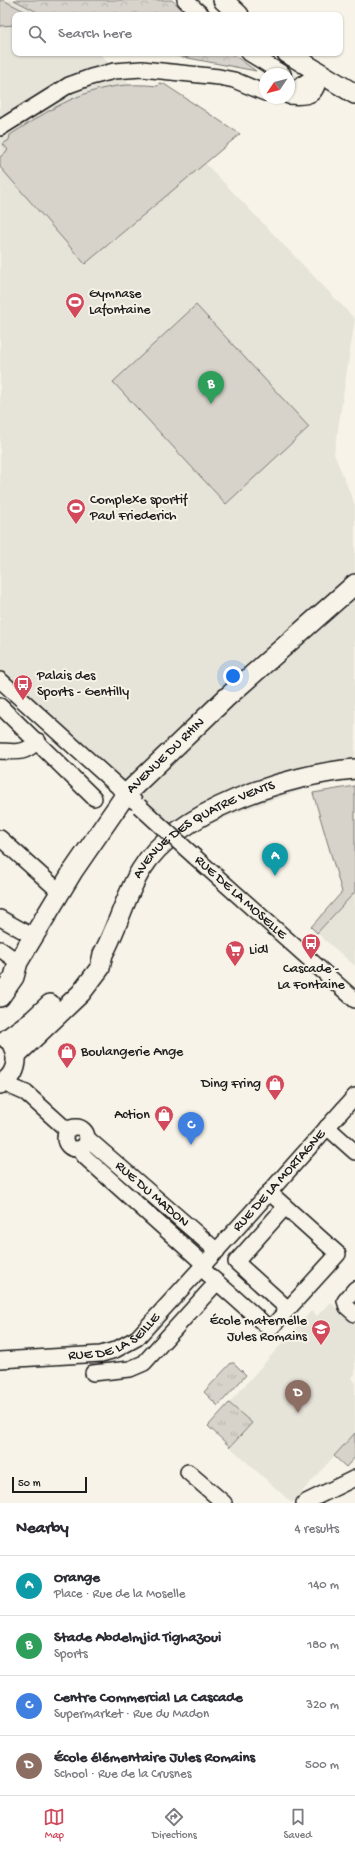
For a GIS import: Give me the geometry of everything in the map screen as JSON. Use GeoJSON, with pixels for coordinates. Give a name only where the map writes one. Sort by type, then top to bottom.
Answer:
{"type":"FeatureCollection","features":[{"type":"Feature","properties":{"kind":"main road"},"geometry":{"type":"LineString","coordinates":[[223,0],[236,12]]}},
{"type":"Feature","properties":{"kind":"main road"},"geometry":{"type":"LineString","coordinates":[[291,56],[319,79],[355,94]]}},
{"type":"Feature","properties":{"kind":"main road","name":"AVENUE DU RHIN"},"geometry":{"type":"LineString","coordinates":[[0,997],[14,977],[18,962],[107,820],[132,800],[210,712],[355,584]]}},
{"type":"Feature","properties":{"kind":"main road","name":"AVENUE DES QUATRE VENTS"},"geometry":{"type":"LineString","coordinates":[[7,1061],[33,1020],[60,996],[89,964],[103,954],[140,870],[158,848],[184,828],[224,805],[270,786],[308,776],[355,769]]}},
{"type":"Feature","properties":{"kind":"main road","name":"AVENUE DU RHIN"},"geometry":{"type":"LineString","coordinates":[[0,975],[4,969],[18,962]]}},
{"type":"Feature","properties":{"kind":"street"},"geometry":{"type":"LineString","coordinates":[[185,0],[199,12]]}},
{"type":"Feature","properties":{"kind":"street"},"geometry":{"type":"LineString","coordinates":[[254,56],[273,68]]}},
{"type":"Feature","properties":{"kind":"street"},"geometry":{"type":"LineString","coordinates":[[0,128],[69,85],[114,71],[142,69],[219,77],[234,80],[259,90]]}},
{"type":"Feature","properties":{"kind":"street"},"geometry":{"type":"LineString","coordinates":[[295,91],[303,84],[319,79]]}},
{"type":"Feature","properties":{"kind":"street"},"geometry":{"type":"LineString","coordinates":[[295,97],[304,98],[310,94],[319,79]]}},
{"type":"Feature","properties":{"kind":"street"},"geometry":{"type":"LineString","coordinates":[[295,81],[303,84]]}},
{"type":"Feature","properties":{"kind":"street","name":"RUE DE LA MOSELLE"},"geometry":{"type":"LineString","coordinates":[[0,680],[355,1000]]}},
{"type":"Feature","properties":{"kind":"street"},"geometry":{"type":"LineString","coordinates":[[0,706],[38,741],[94,798]]}},
{"type":"Feature","properties":{"kind":"street"},"geometry":{"type":"LineString","coordinates":[[0,751],[18,752],[28,750],[38,741]]}},
{"type":"Feature","properties":{"kind":"street"},"geometry":{"type":"LineString","coordinates":[[0,838],[61,893]]}},
{"type":"Feature","properties":{"kind":"street"},"geometry":{"type":"LineString","coordinates":[[0,918],[34,937]]}},
{"type":"Feature","properties":{"kind":"street"},"geometry":{"type":"LineString","coordinates":[[0,949],[18,962]]}},
{"type":"Feature","properties":{"kind":"street"},"geometry":{"type":"LineString","coordinates":[[7,1061],[26,1093],[67,1130],[64,1137],[66,1144],[72,1148],[83,1143]]}},
{"type":"Feature","properties":{"kind":"street","name":"RUE DE LA MORTAGNE"},"geometry":{"type":"LineString","coordinates":[[203,1267],[355,1096]]}},
{"type":"Feature","properties":{"kind":"street"},"geometry":{"type":"LineString","coordinates":[[327,1127],[355,1152]]}},
{"type":"Feature","properties":{"kind":"street","name":"RUE DU MADON"},"geometry":{"type":"LineString","coordinates":[[83,1143],[217,1251]]}},
{"type":"Feature","properties":{"kind":"street","name":"RUE DU MADON"},"geometry":{"type":"LineString","coordinates":[[83,1143],[85,1157],[203,1267],[217,1282],[270,1329],[288,1309]]}},
{"type":"Feature","properties":{"kind":"street"},"geometry":{"type":"LineString","coordinates":[[269,1192],[338,1254],[288,1309],[236,1262],[285,1207]]}},
{"type":"Feature","properties":{"kind":"street","name":"RUE DE LA SEILLE"},"geometry":{"type":"LineString","coordinates":[[0,1360],[101,1354],[115,1350],[132,1341],[142,1333],[203,1267]]}},
{"type":"Feature","properties":{"kind":"street"},"geometry":{"type":"LineString","coordinates":[[93,1373],[130,1369],[144,1363],[217,1282]]}},
{"type":"Feature","properties":{"kind":"street"},"geometry":{"type":"LineString","coordinates":[[355,1290],[345,1301],[347,1307],[355,1314]]}},
{"type":"Feature","properties":{"kind":"street"},"geometry":{"type":"LineString","coordinates":[[188,1472],[224,1503]]}},
{"type":"Feature","properties":{"kind":"street"},"geometry":{"type":"LineString","coordinates":[[304,1503],[355,1478]]}},
{"type":"Feature","properties":{"kind":"shaded area"},"geometry":{"type":"Polygon","coordinates":[[[0,0],[14,0],[37,12],[12,12],[12,56],[102,56],[355,319],[334,454],[355,505],[355,781],[323,783],[246,809],[186,835],[121,795],[0,687],[0,0]]]}},
{"type":"Feature","properties":{"kind":"shaded area"},"geometry":{"type":"Polygon","coordinates":[[[355,892],[355,966],[317,933],[355,892]]]}},
{"type":"Feature","properties":{"kind":"shaded area"},"geometry":{"type":"Polygon","coordinates":[[[330,1302],[355,1324],[355,1374],[351,1378],[355,1382],[355,1433],[292,1503],[230,1447],[252,1423],[229,1403],[311,1311],[317,1316],[330,1302]]]}},
{"type":"Feature","properties":{"kind":"green space"},"geometry":{"type":"Polygon","coordinates":[[[0,0],[3,0],[26,12],[12,12],[12,25],[0,26],[0,0]]]}},
{"type":"Feature","properties":{"kind":"green space"},"geometry":{"type":"Polygon","coordinates":[[[14,0],[172,0],[185,12],[37,12],[14,0]]]}},
{"type":"Feature","properties":{"kind":"green space"},"geometry":{"type":"Polygon","coordinates":[[[178,56],[235,56],[256,71],[178,56]]]}},
{"type":"Feature","properties":{"kind":"green space"},"geometry":{"type":"Polygon","coordinates":[[[159,83],[164,84],[240,134],[85,264],[0,167],[0,157],[8,150],[3,144],[9,140],[10,135],[28,123],[80,96],[97,90],[116,86],[158,86],[159,83]]]}},
{"type":"Feature","properties":{"kind":"green space"},"geometry":{"type":"Polygon","coordinates":[[[196,305],[309,427],[226,504],[113,382],[196,305]]]}},
{"type":"Feature","properties":{"kind":"green space"},"geometry":{"type":"Polygon","coordinates":[[[355,786],[355,892],[317,933],[311,927],[342,892],[313,793],[355,786]]]}},
{"type":"Feature","properties":{"kind":"green space"},"geometry":{"type":"Polygon","coordinates":[[[231,1363],[234,1363],[246,1375],[218,1406],[204,1392],[231,1363]]]}},
{"type":"Feature","properties":{"kind":"green space"},"geometry":{"type":"Polygon","coordinates":[[[229,1403],[252,1423],[230,1447],[208,1426],[229,1403]]]}},
{"type":"Feature","properties":{"kind":"green space"},"geometry":{"type":"Polygon","coordinates":[[[355,1433],[355,1457],[346,1467],[334,1456],[355,1433]]]}},
{"type":"Feature","properties":{"kind":"place","name":"Gymnase Lafontaine"},"geometry":{"type":"Point","coordinates":[75,319]}},
{"type":"Feature","properties":{"kind":"place","name":"Stade Abdelmjid Tighazoui"},"geometry":{"type":"Point","coordinates":[211,404]}},
{"type":"Feature","properties":{"kind":"place","name":"Complexe sportif Paul Friederich"},"geometry":{"type":"Point","coordinates":[76,525]}},
{"type":"Feature","properties":{"kind":"place","name":"Palais des Sports - Gentilly"},"geometry":{"type":"Point","coordinates":[23,701]}},
{"type":"Feature","properties":{"kind":"place","name":"Orange"},"geometry":{"type":"Point","coordinates":[275,876]}},
{"type":"Feature","properties":{"kind":"place","name":"Cascade - La Fontaine"},"geometry":{"type":"Point","coordinates":[311,960]}},
{"type":"Feature","properties":{"kind":"place","name":"Lidl"},"geometry":{"type":"Point","coordinates":[235,967]}},
{"type":"Feature","properties":{"kind":"place","name":"Boulangerie Ange"},"geometry":{"type":"Point","coordinates":[67,1069]}},
{"type":"Feature","properties":{"kind":"place","name":"Ding Fring"},"geometry":{"type":"Point","coordinates":[275,1101]}},
{"type":"Feature","properties":{"kind":"place","name":"Action"},"geometry":{"type":"Point","coordinates":[164,1132]}},
{"type":"Feature","properties":{"kind":"place","name":"Centre Commercial La Cascade"},"geometry":{"type":"Point","coordinates":[191,1145]}},
{"type":"Feature","properties":{"kind":"place","name":"École maternelle Jules Romains"},"geometry":{"type":"Point","coordinates":[321,1346]}},
{"type":"Feature","properties":{"kind":"place","name":"École élémentaire Jules Romains"},"geometry":{"type":"Point","coordinates":[298,1413]}}]}
